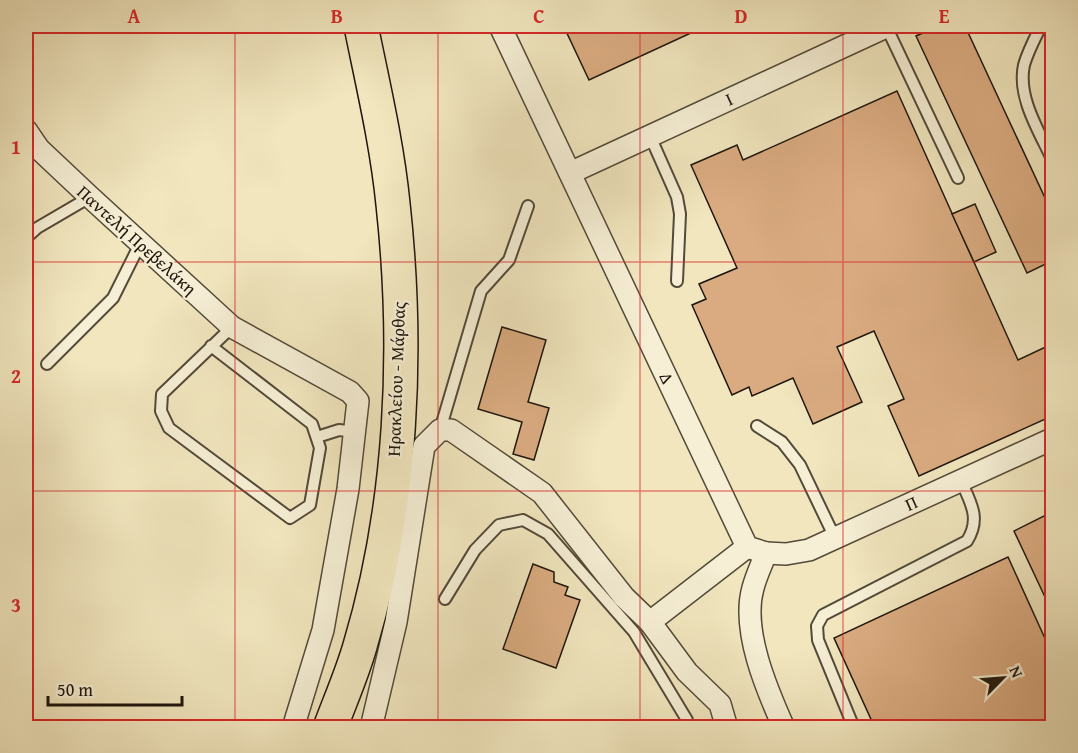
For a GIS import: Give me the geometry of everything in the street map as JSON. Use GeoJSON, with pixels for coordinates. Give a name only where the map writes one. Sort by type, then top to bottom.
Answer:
{"type":"FeatureCollection","features":[{"type":"Feature","properties":{"kind":"main road","name":"Ηρακλείου - Μάρθας"},"geometry":{"type":"LineString","coordinates":[[330,728],[360,647],[386,538],[399,410],[400,299],[393,204],[379,114],[361,26]]}},
{"type":"Feature","properties":{"kind":"street","name":"Δ"},"geometry":{"type":"LineString","coordinates":[[500,26],[570,173],[757,550]]}},
{"type":"Feature","properties":{"kind":"street","name":"Ι"},"geometry":{"type":"LineString","coordinates":[[570,173],[887,26]]}},
{"type":"Feature","properties":{"kind":"street","name":"Παντελή Πρεβελάκη"},"geometry":{"type":"LineString","coordinates":[[26,130],[39,149],[232,327],[350,392],[358,401],[348,489],[323,630],[293,728]]}},
{"type":"Feature","properties":{"kind":"street"},"geometry":{"type":"LineString","coordinates":[[371,728],[396,622],[424,446],[440,430],[451,429],[542,493],[624,597],[642,627],[720,704],[727,728]]}},
{"type":"Feature","properties":{"kind":"street","name":"Π"},"geometry":{"type":"LineString","coordinates":[[757,550],[786,554],[808,550],[1053,439]]}},
{"type":"Feature","properties":{"kind":"street"},"geometry":{"type":"LineString","coordinates":[[642,627],[757,550]]}},
{"type":"Feature","properties":{"kind":"street"},"geometry":{"type":"LineString","coordinates":[[757,550],[752,589],[752,627],[761,674],[784,728]]}},
{"type":"Feature","properties":{"kind":"lane"},"geometry":{"type":"LineString","coordinates":[[887,26],[958,178]]}},
{"type":"Feature","properties":{"kind":"lane"},"geometry":{"type":"LineString","coordinates":[[1041,26],[1024,66],[1023,81],[1030,112],[1053,159]]}},
{"type":"Feature","properties":{"kind":"lane"},"geometry":{"type":"LineString","coordinates":[[650,136],[677,197],[680,214],[677,280]]}},
{"type":"Feature","properties":{"kind":"lane"},"geometry":{"type":"LineString","coordinates":[[26,238],[51,219],[90,197]]}},
{"type":"Feature","properties":{"kind":"lane"},"geometry":{"type":"LineString","coordinates":[[440,430],[482,291],[508,260],[528,206]]}},
{"type":"Feature","properties":{"kind":"lane"},"geometry":{"type":"LineString","coordinates":[[47,364],[113,298],[140,244]]}},
{"type":"Feature","properties":{"kind":"lane"},"geometry":{"type":"LineString","coordinates":[[211,346],[312,424],[321,448],[310,505],[291,518],[169,428],[161,411],[162,394],[211,346],[232,327]]}},
{"type":"Feature","properties":{"kind":"lane"},"geometry":{"type":"LineString","coordinates":[[757,426],[782,441],[800,465],[834,538]]}},
{"type":"Feature","properties":{"kind":"lane"},"geometry":{"type":"LineString","coordinates":[[317,437],[339,430],[355,432]]}},
{"type":"Feature","properties":{"kind":"lane"},"geometry":{"type":"LineString","coordinates":[[854,728],[818,640],[819,620],[823,615],[968,541],[976,521],[974,510],[961,481]]}},
{"type":"Feature","properties":{"kind":"lane"},"geometry":{"type":"LineString","coordinates":[[445,599],[475,550],[499,525],[523,520],[548,534],[642,627],[687,720]]}},
{"type":"Feature","properties":{"kind":"building"},"geometry":{"type":"Polygon","coordinates":[[[571,26],[706,26],[589,80],[565,29],[571,26]]]}},
{"type":"Feature","properties":{"kind":"building"},"geometry":{"type":"Polygon","coordinates":[[[939,26],[965,26],[1052,213],[1052,261],[1027,273],[916,36],[939,26]]]}},
{"type":"Feature","properties":{"kind":"building"},"geometry":{"type":"Polygon","coordinates":[[[897,91],[1018,360],[1052,344],[1052,416],[919,476],[888,406],[904,399],[874,331],[837,347],[862,402],[813,424],[793,378],[752,396],[749,387],[732,395],[692,305],[706,299],[699,284],[737,268],[691,165],[737,145],[743,160],[897,91]]]}},
{"type":"Feature","properties":{"kind":"building"},"geometry":{"type":"Polygon","coordinates":[[[975,204],[996,252],[974,262],[952,214],[975,204]]]}},
{"type":"Feature","properties":{"kind":"building"},"geometry":{"type":"Polygon","coordinates":[[[502,327],[546,340],[528,402],[549,408],[534,460],[513,454],[522,422],[478,409],[502,327]]]}},
{"type":"Feature","properties":{"kind":"building"},"geometry":{"type":"Polygon","coordinates":[[[1052,512],[1052,612],[1014,531],[1052,512]]]}},
{"type":"Feature","properties":{"kind":"building"},"geometry":{"type":"Polygon","coordinates":[[[1008,557],[1052,654],[1052,728],[875,728],[834,638],[1008,557]]]}},
{"type":"Feature","properties":{"kind":"building"},"geometry":{"type":"Polygon","coordinates":[[[533,564],[554,572],[554,582],[568,587],[565,595],[580,600],[556,668],[503,649],[533,564]]]}}]}
